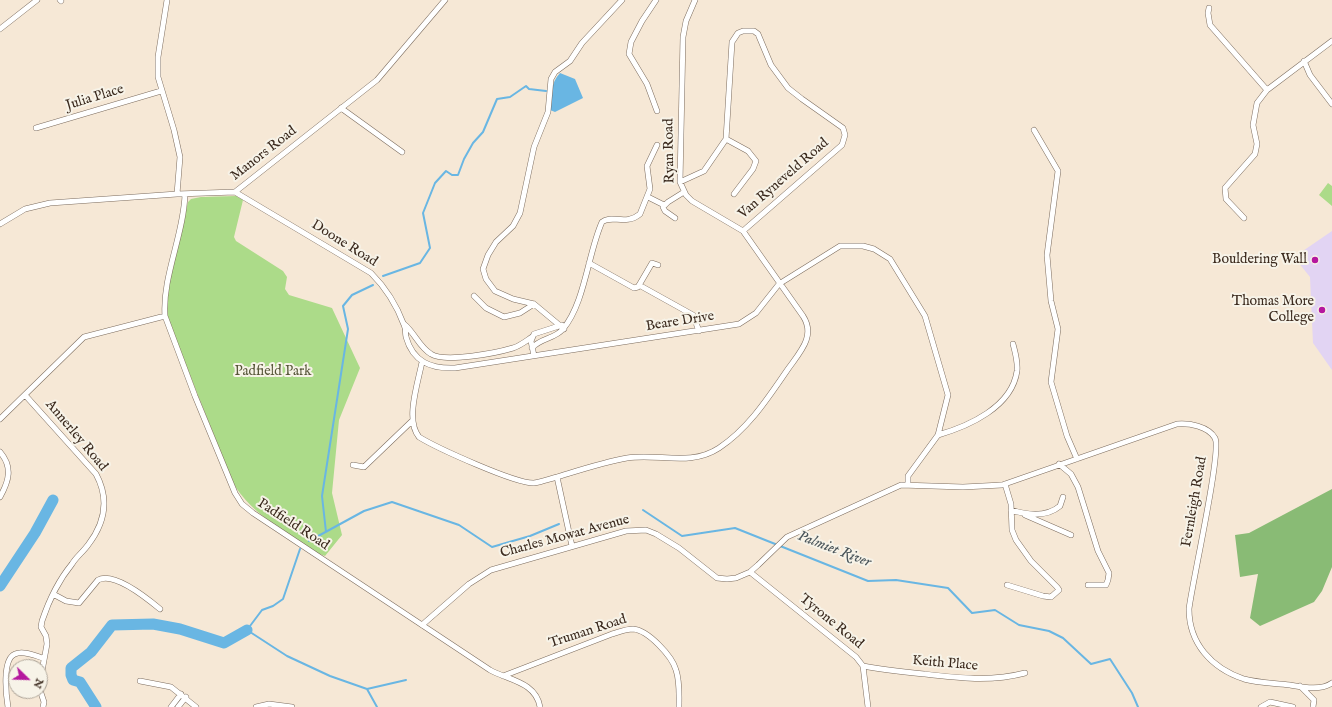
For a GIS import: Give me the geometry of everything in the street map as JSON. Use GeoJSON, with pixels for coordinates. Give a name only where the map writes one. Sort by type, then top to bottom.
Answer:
{"type":"FeatureCollection","features":[{"type":"Feature","properties":{"kind":"street"},"geometry":{"type":"LineString","coordinates":[[0,29],[37,0]]}},
{"type":"Feature","properties":{"kind":"street"},"geometry":{"type":"LineString","coordinates":[[167,0],[157,68],[161,91],[174,130],[180,158],[176,194]]}},
{"type":"Feature","properties":{"kind":"street","name":"Manors Road"},"geometry":{"type":"LineString","coordinates":[[0,224],[25,209],[37,205],[176,194],[235,192],[385,72],[445,0]]}},
{"type":"Feature","properties":{"kind":"street"},"geometry":{"type":"LineString","coordinates":[[563,326],[534,304],[513,299],[495,291],[486,280],[484,263],[496,242],[513,226],[520,213],[534,147],[548,112],[551,79],[555,72],[570,61],[582,43],[622,0]]}},
{"type":"Feature","properties":{"kind":"street"},"geometry":{"type":"LineString","coordinates":[[656,0],[642,20],[631,42],[629,54],[647,84],[657,110]]}},
{"type":"Feature","properties":{"kind":"street","name":"Ryan Road"},"geometry":{"type":"LineString","coordinates":[[695,0],[686,21],[683,37],[680,182],[684,192],[699,206],[743,231],[779,284]]}},
{"type":"Feature","properties":{"kind":"street"},"geometry":{"type":"LineString","coordinates":[[1209,8],[1208,13],[1210,25],[1267,90]]}},
{"type":"Feature","properties":{"kind":"street","name":"Van Ryneveld Road"},"geometry":{"type":"LineString","coordinates":[[726,139],[732,42],[738,33],[748,30],[754,31],[761,39],[771,64],[788,88],[802,100],[840,125],[845,135],[842,145],[743,231]]}},
{"type":"Feature","properties":{"kind":"street"},"geometry":{"type":"LineString","coordinates":[[1244,218],[1226,200],[1225,188],[1255,154],[1257,144],[1253,125],[1257,103],[1267,90],[1332,41]]}},
{"type":"Feature","properties":{"kind":"street"},"geometry":{"type":"LineString","coordinates":[[1304,61],[1310,75],[1332,104]]}},
{"type":"Feature","properties":{"kind":"street","name":"Julia Place"},"geometry":{"type":"LineString","coordinates":[[36,128],[161,91]]}},
{"type":"Feature","properties":{"kind":"street"},"geometry":{"type":"LineString","coordinates":[[341,108],[402,152]]}},
{"type":"Feature","properties":{"kind":"street"},"geometry":{"type":"LineString","coordinates":[[1034,130],[1058,171],[1047,255],[1047,273],[1051,300],[1058,329],[1051,382],[1067,436],[1077,459]]}},
{"type":"Feature","properties":{"kind":"street"},"geometry":{"type":"LineString","coordinates":[[680,182],[704,171],[726,139],[748,151],[756,160],[753,169],[734,194]]}},
{"type":"Feature","properties":{"kind":"street"},"geometry":{"type":"LineString","coordinates":[[532,348],[536,344],[552,338],[563,326],[577,303],[602,222],[607,219],[622,221],[636,217],[640,214],[648,197],[650,186],[646,166],[657,145]]}},
{"type":"Feature","properties":{"kind":"street","name":"Doone Road"},"geometry":{"type":"LineString","coordinates":[[235,192],[371,273],[384,288],[404,324],[409,345],[417,359],[422,362]]}},
{"type":"Feature","properties":{"kind":"street"},"geometry":{"type":"LineString","coordinates":[[664,205],[684,192]]}},
{"type":"Feature","properties":{"kind":"street","name":"Padfield Road"},"geometry":{"type":"LineString","coordinates":[[184,194],[183,213],[165,298],[165,316],[235,493],[242,504],[253,513],[490,670],[520,682],[530,689],[538,700],[540,707]]}},
{"type":"Feature","properties":{"kind":"street"},"geometry":{"type":"LineString","coordinates":[[648,197],[664,205]]}},
{"type":"Feature","properties":{"kind":"street"},"geometry":{"type":"LineString","coordinates":[[664,205],[665,211],[675,218]]}},
{"type":"Feature","properties":{"kind":"street"},"geometry":{"type":"LineString","coordinates":[[422,362],[412,421],[415,432],[425,440],[499,474],[532,483],[627,458],[694,458],[719,448],[741,430],[764,404],[802,349],[808,337],[806,321],[779,284],[840,246],[863,246],[874,249],[890,259],[925,316],[946,388],[948,400],[938,434],[908,476],[908,484]]}},
{"type":"Feature","properties":{"kind":"street"},"geometry":{"type":"LineString","coordinates":[[589,263],[632,288],[636,288],[639,285],[652,263],[658,265]]}},
{"type":"Feature","properties":{"kind":"street","name":"Beare Drive"},"geometry":{"type":"LineString","coordinates":[[422,362],[438,368],[455,368],[739,324],[748,319],[763,305],[779,284]]}},
{"type":"Feature","properties":{"kind":"street"},"geometry":{"type":"LineString","coordinates":[[639,285],[693,315],[699,331]]}},
{"type":"Feature","properties":{"kind":"street"},"geometry":{"type":"LineString","coordinates":[[474,296],[486,308],[504,317],[520,313],[534,304]]}},
{"type":"Feature","properties":{"kind":"street"},"geometry":{"type":"LineString","coordinates":[[0,419],[84,337],[165,316]]}},
{"type":"Feature","properties":{"kind":"street"},"geometry":{"type":"LineString","coordinates":[[404,324],[411,330],[426,351],[437,357],[457,357],[513,348],[539,331],[563,326]]}},
{"type":"Feature","properties":{"kind":"street"},"geometry":{"type":"LineString","coordinates":[[532,337],[534,356]]}},
{"type":"Feature","properties":{"kind":"street"},"geometry":{"type":"LineString","coordinates":[[938,434],[963,427],[992,410],[1013,387],[1017,370],[1013,344]]}},
{"type":"Feature","properties":{"kind":"street","name":"Annerley Road"},"geometry":{"type":"LineString","coordinates":[[25,395],[96,474],[102,487],[105,501],[105,513],[95,534],[72,562],[53,594],[42,621],[41,628],[47,639],[43,658]]}},
{"type":"Feature","properties":{"kind":"street"},"geometry":{"type":"LineString","coordinates":[[353,465],[364,466],[412,421]]}},
{"type":"Feature","properties":{"kind":"street","name":"Fernleigh Road"},"geometry":{"type":"LineString","coordinates":[[908,484],[963,487],[1005,484],[1177,424],[1193,425],[1212,435],[1217,444],[1214,472],[1189,609],[1189,622],[1198,647],[1205,655],[1234,675],[1251,680],[1300,686],[1323,687],[1332,683]]}},
{"type":"Feature","properties":{"kind":"street"},"geometry":{"type":"LineString","coordinates":[[0,452],[5,458],[9,470],[7,483],[0,497]]}},
{"type":"Feature","properties":{"kind":"street"},"geometry":{"type":"LineString","coordinates":[[1059,464],[1074,478],[1100,555],[1109,573],[1106,585],[1088,585]]}},
{"type":"Feature","properties":{"kind":"street"},"geometry":{"type":"LineString","coordinates":[[557,477],[572,546]]}},
{"type":"Feature","properties":{"kind":"street","name":"Charles Mowat Avenue"},"geometry":{"type":"LineString","coordinates":[[422,625],[480,576],[501,567],[626,531],[646,530],[665,539],[717,578],[736,578],[750,572],[787,537],[901,484],[908,484]]}},
{"type":"Feature","properties":{"kind":"street"},"geometry":{"type":"LineString","coordinates":[[1005,484],[1011,510],[1012,530],[1016,540],[1031,561],[1058,586],[1059,590],[1051,597],[1007,585]]}},
{"type":"Feature","properties":{"kind":"street"},"geometry":{"type":"LineString","coordinates":[[1024,514],[1046,513],[1054,510],[1060,506],[1063,497]]}},
{"type":"Feature","properties":{"kind":"street"},"geometry":{"type":"LineString","coordinates":[[1011,510],[1024,514],[1071,535]]}},
{"type":"Feature","properties":{"kind":"street","name":"Tyrone Road"},"geometry":{"type":"LineString","coordinates":[[750,572],[856,657],[863,666],[868,707]]}},
{"type":"Feature","properties":{"kind":"street"},"geometry":{"type":"LineString","coordinates":[[53,594],[66,601],[79,603],[98,580],[102,578],[130,587],[160,609]]}},
{"type":"Feature","properties":{"kind":"street","name":"Truman Road"},"geometry":{"type":"LineString","coordinates":[[503,676],[612,634],[627,630],[638,630],[647,634],[672,660],[678,675],[679,707]]}},
{"type":"Feature","properties":{"kind":"street"},"geometry":{"type":"LineString","coordinates":[[8,707],[7,668],[11,657],[14,654],[22,653],[43,658]]}},
{"type":"Feature","properties":{"kind":"street","name":"Keith Place"},"geometry":{"type":"LineString","coordinates":[[863,666],[886,671],[977,679],[1004,678],[1025,673]]}},
{"type":"Feature","properties":{"kind":"street"},"geometry":{"type":"LineString","coordinates":[[140,681],[171,687],[196,707]]}},
{"type":"Feature","properties":{"kind":"street"},"geometry":{"type":"LineString","coordinates":[[1300,686],[1314,700],[1313,707]]}},
{"type":"Feature","properties":{"kind":"street"},"geometry":{"type":"LineString","coordinates":[[171,707],[183,696]]}},
{"type":"Feature","properties":{"kind":"street"},"geometry":{"type":"LineString","coordinates":[[178,707],[183,696]]}},
{"type":"Feature","properties":{"kind":"street"},"geometry":{"type":"LineString","coordinates":[[1261,707],[1270,702],[1293,707]]}},
{"type":"Feature","properties":{"kind":"street"},"geometry":{"type":"LineString","coordinates":[[256,707],[269,704],[292,707]]}},
{"type":"Feature","properties":{"kind":"shaded area","name":"Thomas More College"},"geometry":{"type":"Polygon","coordinates":[[[1332,231],[1332,370],[1313,343],[1310,277],[1294,257],[1332,231]]]}},
{"type":"Feature","properties":{"kind":"green space"},"geometry":{"type":"Polygon","coordinates":[[[1328,183],[1332,186],[1332,206],[1319,195],[1328,183]]]}},
{"type":"Feature","properties":{"kind":"green space","name":"Padfield Park"},"geometry":{"type":"Polygon","coordinates":[[[236,196],[243,200],[234,237],[236,241],[283,271],[287,277],[285,289],[289,295],[332,308],[360,368],[339,420],[332,493],[342,535],[325,556],[317,553],[260,514],[233,483],[166,315],[166,297],[188,202],[191,199],[201,197],[236,196]]]}},
{"type":"Feature","properties":{"kind":"green space"},"geometry":{"type":"Polygon","coordinates":[[[1332,489],[1332,567],[1322,591],[1314,602],[1260,626],[1250,618],[1258,574],[1240,577],[1235,535],[1249,533],[1332,489]]]}},
{"type":"Feature","properties":{"kind":"water"},"geometry":{"type":"Polygon","coordinates":[[[560,73],[575,79],[583,98],[555,112],[550,110],[552,90],[554,81],[560,73]]]}},
{"type":"Feature","properties":{"kind":"waterway"},"geometry":{"type":"LineString","coordinates":[[383,276],[420,263],[430,248],[423,213],[435,183],[446,171],[452,175],[458,175],[464,159],[473,143],[483,132],[497,99],[510,97],[526,86],[529,89],[546,91]]}},
{"type":"Feature","properties":{"kind":"waterway"},"geometry":{"type":"LineString","coordinates":[[326,532],[322,496],[348,329],[343,306],[352,295],[373,285]]}},
{"type":"Feature","properties":{"kind":"waterway","name":"Palmiet River"},"geometry":{"type":"LineString","coordinates":[[0,586],[35,533],[53,500]]}},
{"type":"Feature","properties":{"kind":"waterway","name":"Palmiet River"},"geometry":{"type":"LineString","coordinates":[[309,541],[364,511],[392,502],[459,525],[492,547],[530,536],[559,524]]}},
{"type":"Feature","properties":{"kind":"waterway","name":"Palmiet River"},"geometry":{"type":"LineString","coordinates":[[643,510],[682,536],[735,528],[868,581],[896,580],[948,588],[972,613],[995,610],[1019,625],[1049,631],[1063,638],[1091,664],[1110,659],[1132,693],[1138,707]]}},
{"type":"Feature","properties":{"kind":"waterway"},"geometry":{"type":"LineString","coordinates":[[300,549],[283,599],[273,606],[262,610],[247,630],[287,656],[330,676],[367,689],[377,707]]}},
{"type":"Feature","properties":{"kind":"waterway","name":"Palmiet River"},"geometry":{"type":"LineString","coordinates":[[96,707],[80,682],[73,680],[71,668],[91,652],[112,625],[153,624],[180,629],[224,643],[247,630]]}},
{"type":"Feature","properties":{"kind":"waterway"},"geometry":{"type":"LineString","coordinates":[[367,689],[406,680]]}},
{"type":"Feature","properties":{"kind":"place","name":"Bouldering Wall"},"geometry":{"type":"Point","coordinates":[1315,260]}},
{"type":"Feature","properties":{"kind":"place","name":"Thomas More College"},"geometry":{"type":"Point","coordinates":[1322,310]}}]}
